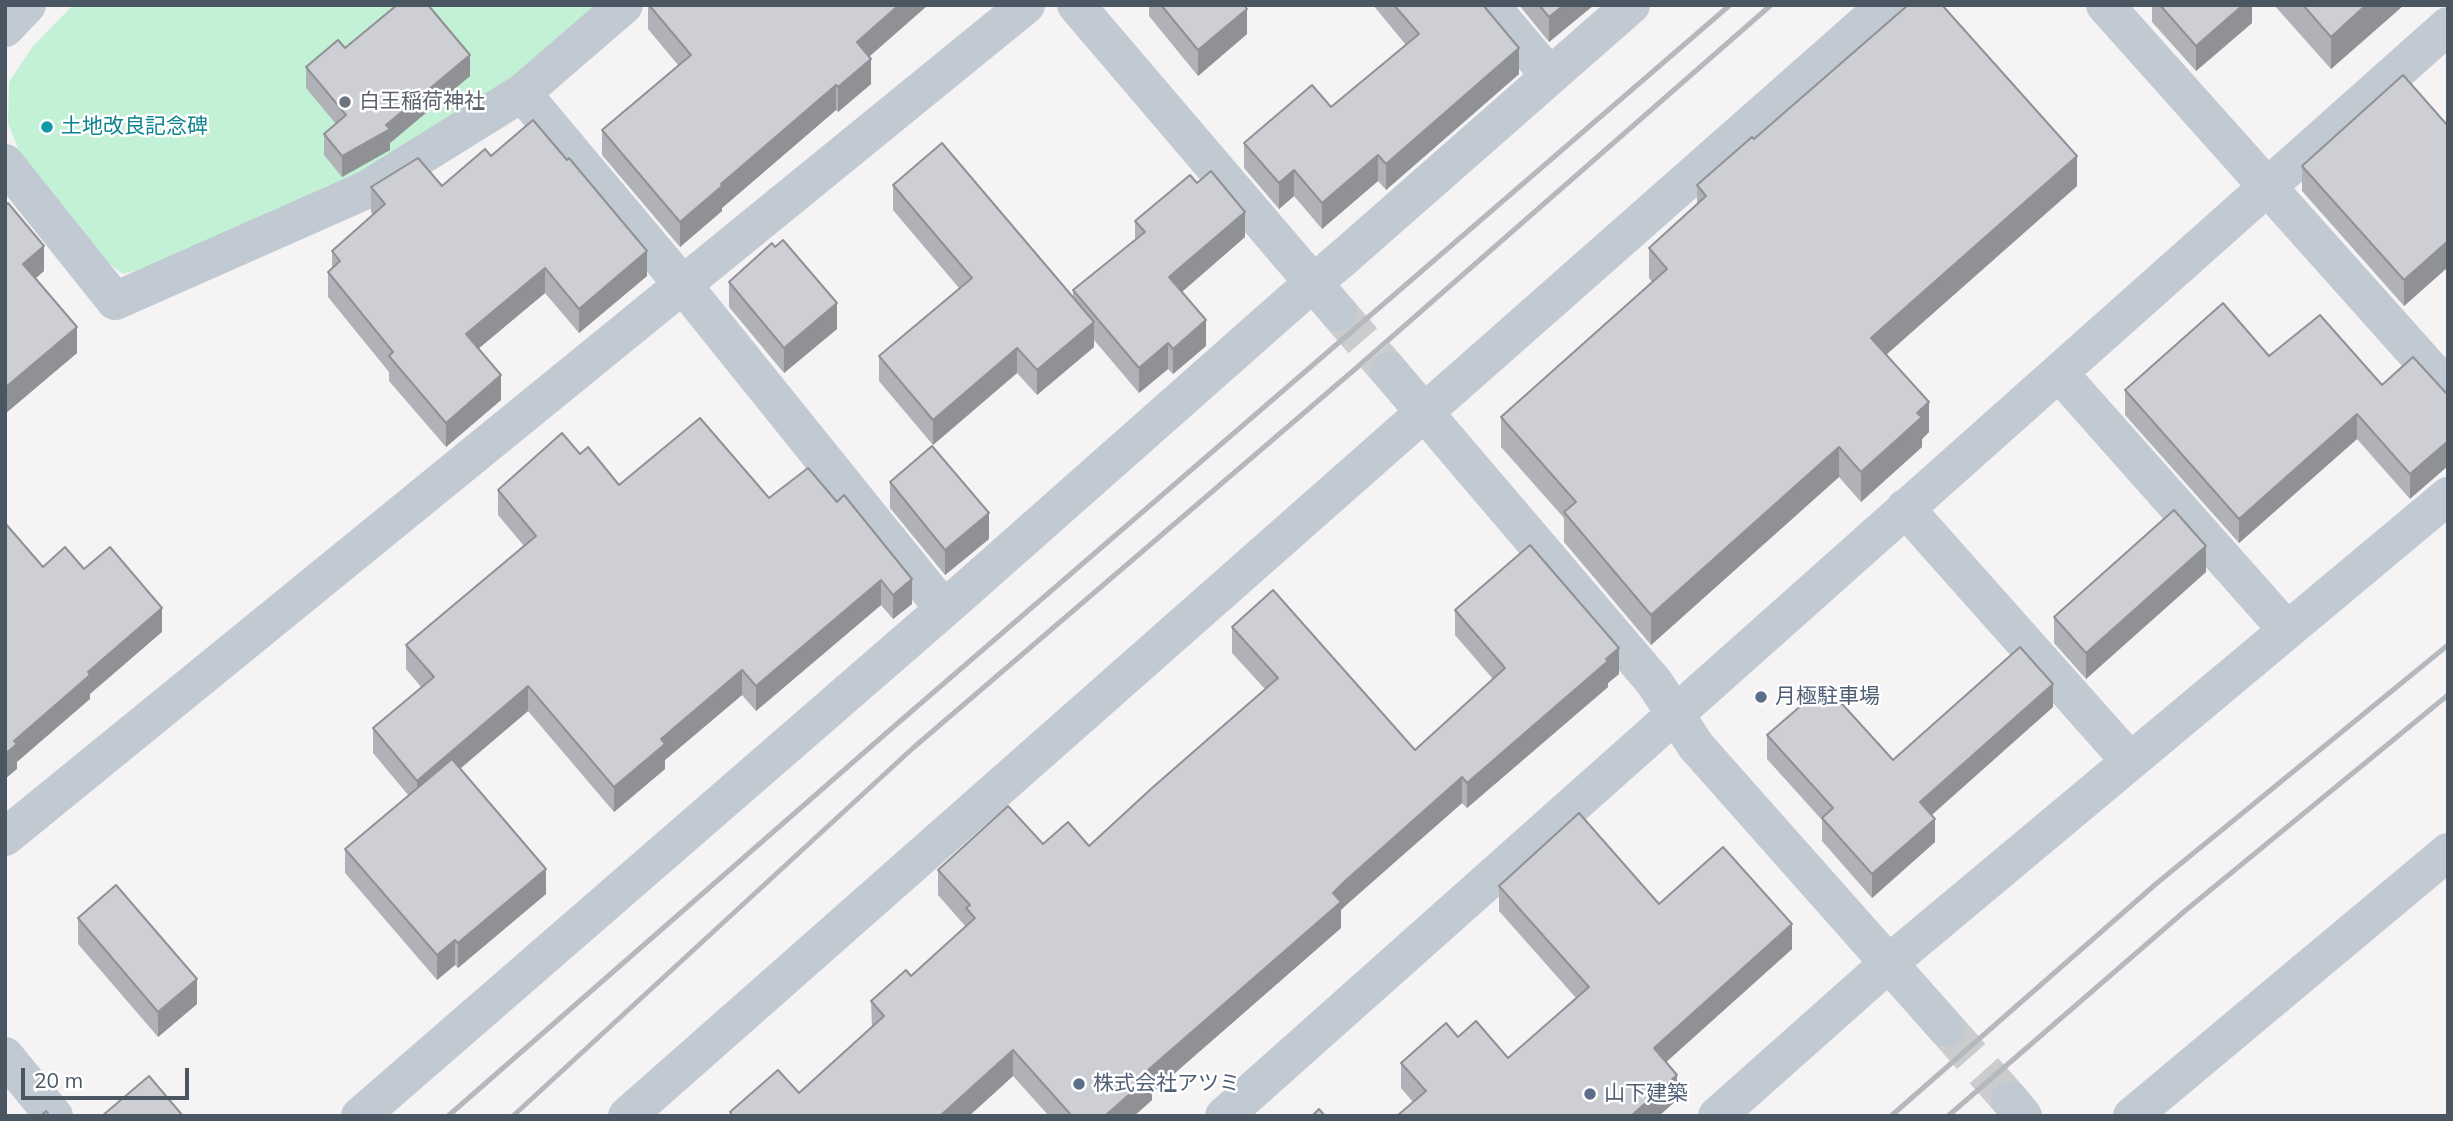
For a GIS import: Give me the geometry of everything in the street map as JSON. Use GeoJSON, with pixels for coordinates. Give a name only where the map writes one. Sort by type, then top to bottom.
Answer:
{"type":"FeatureCollection","features":[{"type":"Feature","properties":{"kind":"street"},"geometry":{"type":"LineString","coordinates":[[5,28],[27,5]]}},
{"type":"Feature","properties":{"kind":"street"},"geometry":{"type":"LineString","coordinates":[[5,163],[115,301],[366,190],[522,93],[624,5]]}},
{"type":"Feature","properties":{"kind":"street"},"geometry":{"type":"LineString","coordinates":[[5,837],[1026,5]]}},
{"type":"Feature","properties":{"kind":"street"},"geometry":{"type":"LineString","coordinates":[[1076,5],[1338,312]]}},
{"type":"Feature","properties":{"kind":"street"},"geometry":{"type":"LineString","coordinates":[[1490,5],[1549,75]]}},
{"type":"Feature","properties":{"kind":"street"},"geometry":{"type":"LineString","coordinates":[[360,1116],[944,609],[1631,5]]}},
{"type":"Feature","properties":{"kind":"street"},"geometry":{"type":"LineString","coordinates":[[626,1116],[1886,5]]}},
{"type":"Feature","properties":{"kind":"street"},"geometry":{"type":"LineString","coordinates":[[2105,5],[2448,389]]}},
{"type":"Feature","properties":{"kind":"street"},"geometry":{"type":"LineString","coordinates":[[1224,1116],[2448,26]]}},
{"type":"Feature","properties":{"kind":"street"},"geometry":{"type":"LineString","coordinates":[[522,93],[683,285],[944,609]]}},
{"type":"Feature","properties":{"kind":"street"},"geometry":{"type":"LineString","coordinates":[[1390,371],[1654,682],[1696,746],[1947,1028]]}},
{"type":"Feature","properties":{"kind":"street"},"geometry":{"type":"LineString","coordinates":[[2059,373],[2287,630]]}},
{"type":"Feature","properties":{"kind":"street"},"geometry":{"type":"LineString","coordinates":[[1717,1116],[1889,963],[2448,495]]}},
{"type":"Feature","properties":{"kind":"street"},"geometry":{"type":"LineString","coordinates":[[1905,508],[2130,761]]}},
{"type":"Feature","properties":{"kind":"street"},"geometry":{"type":"LineString","coordinates":[[2132,1116],[2448,852]]}},
{"type":"Feature","properties":{"kind":"street"},"geometry":{"type":"LineString","coordinates":[[5,1056],[54,1116]]}},
{"type":"Feature","properties":{"kind":"green space"},"geometry":{"type":"Polygon","coordinates":[[[73,5],[599,5],[512,80],[358,176],[150,267],[123,274],[103,259],[21,156],[8,123],[9,82],[33,46],[73,5]]]}},
{"type":"Feature","properties":{"kind":"building"},"geometry":{"type":"Polygon","coordinates":[[[397,5],[428,5],[470,55],[386,125],[390,129],[342,156],[324,134],[346,115],[306,67],[338,40],[345,48],[397,5]]]}},
{"type":"Feature","properties":{"kind":"building"},"geometry":{"type":"Polygon","coordinates":[[[649,5],[899,5],[857,42],[871,59],[838,87],[836,85],[680,222],[602,130],[691,55],[649,5]]]}},
{"type":"Feature","properties":{"kind":"building"},"geometry":{"type":"Polygon","coordinates":[[[1161,5],[1244,5],[1247,9],[1198,50],[1161,5]]]}},
{"type":"Feature","properties":{"kind":"building"},"geometry":{"type":"Polygon","coordinates":[[[1394,5],[1483,5],[1519,48],[1386,164],[1378,155],[1322,203],[1294,170],[1279,183],[1244,143],[1312,85],[1331,107],[1419,34],[1394,5]]]}},
{"type":"Feature","properties":{"kind":"building"},"geometry":{"type":"Polygon","coordinates":[[[1539,5],[1564,5],[1549,17],[1539,5]]]}},
{"type":"Feature","properties":{"kind":"building"},"geometry":{"type":"Polygon","coordinates":[[[1908,5],[1942,5],[2077,156],[1871,338],[1929,402],[1917,413],[1922,417],[1861,472],[1839,447],[1651,615],[1564,512],[1576,502],[1501,417],[1667,269],[1649,248],[1706,196],[1697,185],[1908,5]]]}},
{"type":"Feature","properties":{"kind":"building"},"geometry":{"type":"Polygon","coordinates":[[[2160,5],[2243,5],[2196,46],[2160,5]]]}},
{"type":"Feature","properties":{"kind":"building"},"geometry":{"type":"Polygon","coordinates":[[[2303,5],[2366,5],[2331,37],[2303,5]]]}},
{"type":"Feature","properties":{"kind":"building"},"geometry":{"type":"Polygon","coordinates":[[[2403,75],[2448,126],[2448,241],[2404,280],[2302,166],[2403,75]]]}},
{"type":"Feature","properties":{"kind":"building"},"geometry":{"type":"Polygon","coordinates":[[[533,120],[567,160],[569,158],[647,251],[579,309],[545,268],[466,334],[501,375],[446,423],[389,356],[393,352],[328,272],[340,261],[332,251],[385,204],[371,187],[418,158],[442,186],[485,149],[491,156],[533,120]]]}},
{"type":"Feature","properties":{"kind":"building"},"geometry":{"type":"Polygon","coordinates":[[[942,143],[1094,322],[1037,370],[1017,348],[933,420],[879,356],[972,278],[893,185],[942,143]]]}},
{"type":"Feature","properties":{"kind":"building"},"geometry":{"type":"Polygon","coordinates":[[[1211,171],[1245,212],[1169,277],[1206,320],[1173,349],[1168,343],[1139,368],[1073,290],[1145,232],[1135,221],[1190,175],[1197,183],[1211,171]]]}},
{"type":"Feature","properties":{"kind":"building"},"geometry":{"type":"Polygon","coordinates":[[[8,203],[44,246],[23,264],[77,327],[6,387],[5,206],[8,203]]]}},
{"type":"Feature","properties":{"kind":"building"},"geometry":{"type":"Polygon","coordinates":[[[783,240],[837,303],[784,348],[729,282],[772,243],[775,247],[783,240]]]}},
{"type":"Feature","properties":{"kind":"building"},"geometry":{"type":"Polygon","coordinates":[[[2223,303],[2269,356],[2320,315],[2382,385],[2413,357],[2448,395],[2448,441],[2410,474],[2357,414],[2239,519],[2125,390],[2223,303]]]}},
{"type":"Feature","properties":{"kind":"building"},"geometry":{"type":"Polygon","coordinates":[[[700,418],[769,498],[808,468],[837,502],[844,495],[912,579],[893,595],[881,580],[756,686],[742,670],[661,739],[665,744],[614,787],[528,686],[417,781],[373,728],[434,677],[406,645],[536,536],[498,490],[562,433],[580,454],[588,447],[619,485],[700,418]]]}},
{"type":"Feature","properties":{"kind":"building"},"geometry":{"type":"Polygon","coordinates":[[[932,446],[989,513],[945,550],[890,482],[932,446]]]}},
{"type":"Feature","properties":{"kind":"building"},"geometry":{"type":"Polygon","coordinates":[[[2174,510],[2206,546],[2086,653],[2054,617],[2174,510]]]}},
{"type":"Feature","properties":{"kind":"building"},"geometry":{"type":"Polygon","coordinates":[[[5,523],[43,567],[65,547],[84,569],[110,547],[162,608],[88,672],[90,675],[14,741],[17,744],[5,754],[5,523]]]}},
{"type":"Feature","properties":{"kind":"building"},"geometry":{"type":"Polygon","coordinates":[[[1530,545],[1619,648],[1606,659],[1608,661],[1467,783],[1462,777],[1345,881],[1333,893],[1341,902],[1148,1070],[1152,1074],[1105,1116],[1072,1116],[1013,1050],[940,1116],[733,1116],[730,1112],[778,1070],[799,1093],[884,1016],[871,1001],[906,970],[911,976],[975,918],[966,908],[970,905],[938,870],[1008,806],[1043,844],[1068,822],[1089,846],[1278,678],[1232,627],[1273,590],[1415,750],[1505,668],[1455,610],[1530,545]]]}},
{"type":"Feature","properties":{"kind":"building"},"geometry":{"type":"Polygon","coordinates":[[[2020,647],[2053,684],[1920,802],[1935,819],[1872,874],[1822,818],[1833,808],[1767,735],[1825,685],[1893,760],[2020,647]]]}},
{"type":"Feature","properties":{"kind":"building"},"geometry":{"type":"Polygon","coordinates":[[[452,759],[546,869],[458,943],[455,940],[437,955],[345,849],[452,759]]]}},
{"type":"Feature","properties":{"kind":"building"},"geometry":{"type":"Polygon","coordinates":[[[1579,813],[1659,904],[1723,847],[1792,924],[1654,1048],[1677,1075],[1631,1116],[1397,1116],[1426,1091],[1401,1063],[1446,1023],[1458,1037],[1476,1021],[1508,1058],[1589,987],[1499,886],[1579,813]]]}},
{"type":"Feature","properties":{"kind":"building"},"geometry":{"type":"Polygon","coordinates":[[[116,885],[197,979],[158,1012],[78,918],[116,885]]]}},
{"type":"Feature","properties":{"kind":"building"},"geometry":{"type":"Polygon","coordinates":[[[149,1076],[183,1116],[102,1116],[149,1076]]]}},
{"type":"Feature","properties":{"kind":"building"},"geometry":{"type":"Polygon","coordinates":[[[1319,1109],[1325,1116],[1312,1116],[1319,1109]]]}},
{"type":"Feature","properties":{"kind":"tunnel"},"geometry":{"type":"LineString","coordinates":[[1338,312],[1389,371]]}},
{"type":"Feature","properties":{"kind":"tunnel"},"geometry":{"type":"LineString","coordinates":[[1946,1028],[2010,1100]]}},
{"type":"Feature","properties":{"kind":"railway"},"geometry":{"type":"LineString","coordinates":[[448,1116],[891,729],[1730,5]]}},
{"type":"Feature","properties":{"kind":"railway"},"geometry":{"type":"LineString","coordinates":[[513,1116],[913,748],[1354,370],[1771,5]]}},
{"type":"Feature","properties":{"kind":"railway"},"geometry":{"type":"LineString","coordinates":[[1891,1116],[2157,883],[2448,645]]}},
{"type":"Feature","properties":{"kind":"railway"},"geometry":{"type":"LineString","coordinates":[[1948,1116],[2186,910],[2448,695]]}},
{"type":"Feature","properties":{"kind":"place","name":"白王稲荷神社"},"geometry":{"type":"Point","coordinates":[345,102]}},
{"type":"Feature","properties":{"kind":"place","name":"土地改良記念碑"},"geometry":{"type":"Point","coordinates":[47,127]}},
{"type":"Feature","properties":{"kind":"place","name":"月極駐車場"},"geometry":{"type":"Point","coordinates":[1761,697]}},
{"type":"Feature","properties":{"kind":"place","name":"株式会社アツミ"},"geometry":{"type":"Point","coordinates":[1079,1084]}},
{"type":"Feature","properties":{"kind":"place","name":"山下建築"},"geometry":{"type":"Point","coordinates":[1590,1094]}}]}
